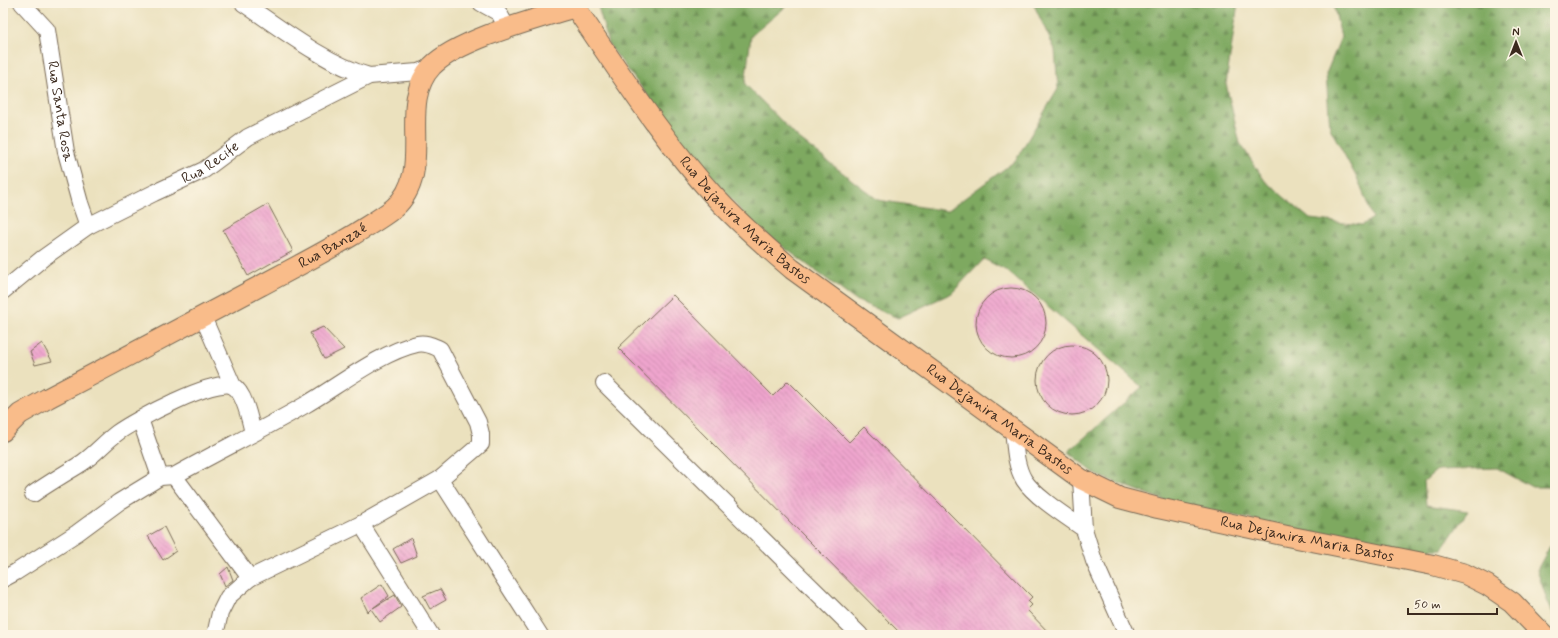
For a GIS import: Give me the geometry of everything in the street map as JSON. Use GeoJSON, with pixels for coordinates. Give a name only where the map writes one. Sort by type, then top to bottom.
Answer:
{"type":"FeatureCollection","features":[{"type":"Feature","properties":{"kind":"main road","name":"Rua Banzaé"},"geometry":{"type":"LineString","coordinates":[[3,431],[11,416],[203,317],[319,255],[376,221],[395,207],[407,193],[414,178],[417,103],[422,82],[432,67],[444,57],[468,44],[507,28],[575,5]]}},
{"type":"Feature","properties":{"kind":"main road","name":"Rua Dejanira Maria Bastos"},"geometry":{"type":"LineString","coordinates":[[575,5],[614,66],[668,140],[714,195],[754,236],[792,269],[1081,479],[1120,498],[1158,508],[1287,536],[1433,565],[1464,574],[1487,585],[1512,602],[1544,635]]}},
{"type":"Feature","properties":{"kind":"street","name":"Rua Santa Rosa"},"geometry":{"type":"LineString","coordinates":[[22,3],[41,22],[49,35],[66,152],[88,226]]}},
{"type":"Feature","properties":{"kind":"street"},"geometry":{"type":"LineString","coordinates":[[243,3],[346,68],[369,76]]}},
{"type":"Feature","properties":{"kind":"street"},"geometry":{"type":"LineString","coordinates":[[481,3],[499,13],[507,28]]}},
{"type":"Feature","properties":{"kind":"street","name":"Rua Recife"},"geometry":{"type":"LineString","coordinates":[[3,291],[43,258],[88,226],[204,170],[248,137],[369,76],[418,72],[432,67]]}},
{"type":"Feature","properties":{"kind":"street"},"geometry":{"type":"LineString","coordinates":[[203,317],[233,386],[244,402],[253,433]]}},
{"type":"Feature","properties":{"kind":"street"},"geometry":{"type":"LineString","coordinates":[[3,579],[16,572],[120,502],[305,405],[377,362],[408,346],[420,343],[430,344],[440,349],[478,422],[481,434],[480,444],[477,448],[440,479],[361,524],[250,578],[228,597],[220,613],[216,635]]}},
{"type":"Feature","properties":{"kind":"street"},"geometry":{"type":"LineString","coordinates":[[604,383],[860,635]]}},
{"type":"Feature","properties":{"kind":"street"},"geometry":{"type":"LineString","coordinates":[[33,494],[83,462],[115,434],[164,406],[226,384],[233,386]]}},
{"type":"Feature","properties":{"kind":"street"},"geometry":{"type":"LineString","coordinates":[[140,419],[167,477],[250,578]]}},
{"type":"Feature","properties":{"kind":"street"},"geometry":{"type":"LineString","coordinates":[[1014,429],[1015,456],[1024,480],[1059,512],[1084,529]]}},
{"type":"Feature","properties":{"kind":"street"},"geometry":{"type":"LineString","coordinates":[[440,479],[540,635]]}},
{"type":"Feature","properties":{"kind":"street"},"geometry":{"type":"LineString","coordinates":[[1081,479],[1084,529],[1094,561],[1126,635]]}},
{"type":"Feature","properties":{"kind":"street"},"geometry":{"type":"LineString","coordinates":[[361,524],[431,635]]}},
{"type":"Feature","properties":{"kind":"green space"},"geometry":{"type":"Polygon","coordinates":[[[597,3],[790,3],[751,36],[745,84],[799,139],[878,200],[947,211],[1015,161],[1058,89],[1055,50],[1033,3],[1238,3],[1226,84],[1240,143],[1265,181],[1310,219],[1362,225],[1373,218],[1358,180],[1330,128],[1326,74],[1341,37],[1333,3],[1555,3],[1555,343],[1552,363],[1555,367],[1555,487],[1532,487],[1497,468],[1437,470],[1424,481],[1426,505],[1468,511],[1442,549],[1391,550],[1163,500],[1097,475],[1068,452],[1142,387],[1007,271],[984,259],[952,293],[898,318],[855,300],[751,223],[680,138],[609,45],[597,3]]]}},
{"type":"Feature","properties":{"kind":"green space"},"geometry":{"type":"Polygon","coordinates":[[[1555,545],[1555,617],[1548,603],[1537,570],[1550,546],[1555,545]]]}},
{"type":"Feature","properties":{"kind":"building"},"geometry":{"type":"Polygon","coordinates":[[[268,204],[293,251],[248,276],[223,230],[268,204]]]}},
{"type":"Feature","properties":{"kind":"building"},"geometry":{"type":"Polygon","coordinates":[[[1004,288],[1018,288],[1031,294],[1040,303],[1046,316],[1044,336],[1036,348],[1018,358],[1004,358],[991,352],[982,343],[976,330],[976,316],[982,303],[991,294],[1004,288]]]}},
{"type":"Feature","properties":{"kind":"building"},"geometry":{"type":"Polygon","coordinates":[[[673,295],[773,396],[788,381],[849,442],[864,427],[1032,597],[1028,601],[1032,605],[1027,610],[1051,635],[902,635],[618,348],[673,295]]]}},
{"type":"Feature","properties":{"kind":"building"},"geometry":{"type":"Polygon","coordinates":[[[323,327],[344,349],[324,359],[310,333],[323,327]]]}},
{"type":"Feature","properties":{"kind":"building"},"geometry":{"type":"Polygon","coordinates":[[[42,343],[52,361],[35,365],[30,352],[42,343]]]}},
{"type":"Feature","properties":{"kind":"building"},"geometry":{"type":"Polygon","coordinates":[[[1065,345],[1079,345],[1092,351],[1101,360],[1107,373],[1105,393],[1097,405],[1079,415],[1065,415],[1052,409],[1043,400],[1037,387],[1037,373],[1043,360],[1052,351],[1065,345]]]}},
{"type":"Feature","properties":{"kind":"building"},"geometry":{"type":"Polygon","coordinates":[[[164,527],[176,551],[163,560],[148,536],[164,527]]]}},
{"type":"Feature","properties":{"kind":"building"},"geometry":{"type":"Polygon","coordinates":[[[411,538],[417,556],[401,563],[393,549],[411,538]]]}},
{"type":"Feature","properties":{"kind":"building"},"geometry":{"type":"Polygon","coordinates":[[[228,567],[233,580],[225,586],[220,574],[228,567]]]}},
{"type":"Feature","properties":{"kind":"building"},"geometry":{"type":"Polygon","coordinates":[[[382,584],[389,596],[373,608],[395,595],[401,607],[380,622],[371,609],[368,612],[361,598],[382,584]]]}},
{"type":"Feature","properties":{"kind":"building"},"geometry":{"type":"Polygon","coordinates":[[[440,589],[446,600],[430,609],[423,596],[440,589]]]}}]}
